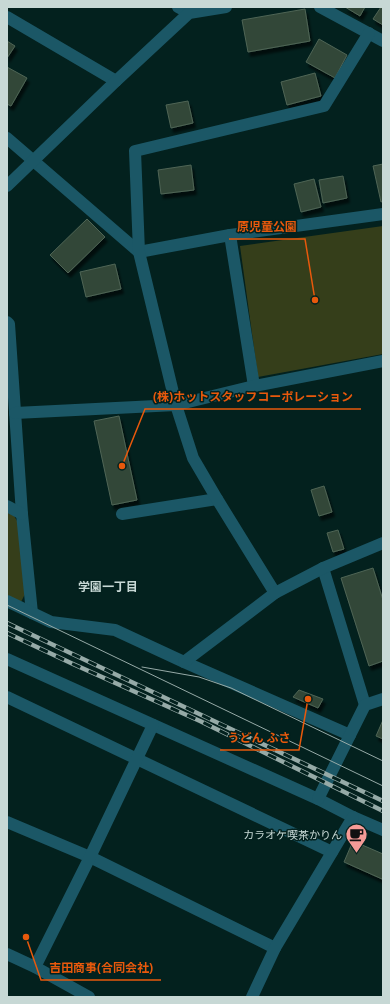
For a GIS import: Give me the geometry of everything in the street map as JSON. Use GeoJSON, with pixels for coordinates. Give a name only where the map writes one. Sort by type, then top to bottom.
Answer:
{"type":"FeatureCollection","features":[{"type":"Feature","properties":{"kind":"street"},"geometry":{"type":"LineString","coordinates":[[7,186],[116,81],[183,10],[226,7]]}},
{"type":"Feature","properties":{"kind":"street"},"geometry":{"type":"LineString","coordinates":[[320,7],[383,41]]}},
{"type":"Feature","properties":{"kind":"street"},"geometry":{"type":"LineString","coordinates":[[7,17],[116,81]]}},
{"type":"Feature","properties":{"kind":"street"},"geometry":{"type":"LineString","coordinates":[[275,592],[193,458],[176,405],[139,252],[135,151],[324,106],[369,34]]}},
{"type":"Feature","properties":{"kind":"street"},"geometry":{"type":"LineString","coordinates":[[7,138],[139,252]]}},
{"type":"Feature","properties":{"kind":"street"},"geometry":{"type":"LineString","coordinates":[[139,252],[230,235],[383,214]]}},
{"type":"Feature","properties":{"kind":"street"},"geometry":{"type":"LineString","coordinates":[[230,235],[254,386]]}},
{"type":"Feature","properties":{"kind":"street"},"geometry":{"type":"LineString","coordinates":[[7,322],[9,324],[22,514],[32,613]]}},
{"type":"Feature","properties":{"kind":"street"},"geometry":{"type":"LineString","coordinates":[[15,413],[176,405],[254,386],[383,361]]}},
{"type":"Feature","properties":{"kind":"street"},"geometry":{"type":"LineString","coordinates":[[122,514],[217,499]]}},
{"type":"Feature","properties":{"kind":"street"},"geometry":{"type":"LineString","coordinates":[[7,506],[22,514]]}},
{"type":"Feature","properties":{"kind":"street"},"geometry":{"type":"LineString","coordinates":[[184,662],[275,592],[323,568],[383,543]]}},
{"type":"Feature","properties":{"kind":"street"},"geometry":{"type":"LineString","coordinates":[[318,799],[365,705],[323,568]]}},
{"type":"Feature","properties":{"kind":"street"},"geometry":{"type":"LineString","coordinates":[[7,601],[52,622],[114,630],[350,735]]}},
{"type":"Feature","properties":{"kind":"street"},"geometry":{"type":"LineString","coordinates":[[7,659],[318,799],[383,830]]}},
{"type":"Feature","properties":{"kind":"street"},"geometry":{"type":"LineString","coordinates":[[7,698],[332,852]]}},
{"type":"Feature","properties":{"kind":"street"},"geometry":{"type":"LineString","coordinates":[[365,705],[383,699]]}},
{"type":"Feature","properties":{"kind":"street"},"geometry":{"type":"LineString","coordinates":[[35,968],[153,725]]}},
{"type":"Feature","properties":{"kind":"street"},"geometry":{"type":"LineString","coordinates":[[252,997],[275,948],[353,817]]}},
{"type":"Feature","properties":{"kind":"street"},"geometry":{"type":"LineString","coordinates":[[7,822],[90,857],[275,948]]}},
{"type":"Feature","properties":{"kind":"street"},"geometry":{"type":"LineString","coordinates":[[7,954],[89,997]]}},
{"type":"Feature","properties":{"kind":"green space"},"geometry":{"type":"Polygon","coordinates":[[[383,226],[383,354],[258,377],[240,246],[383,226]]]}},
{"type":"Feature","properties":{"kind":"green space"},"geometry":{"type":"Polygon","coordinates":[[[7,511],[13,514],[20,526],[25,594],[21,602],[7,596],[7,511]]]}},
{"type":"Feature","properties":{"kind":"building"},"geometry":{"type":"Polygon","coordinates":[[[345,7],[365,7],[360,16],[345,7]]]}},
{"type":"Feature","properties":{"kind":"building"},"geometry":{"type":"Polygon","coordinates":[[[381,7],[383,7],[383,25],[373,19],[381,7]]]}},
{"type":"Feature","properties":{"kind":"building"},"geometry":{"type":"Polygon","coordinates":[[[305,9],[310,41],[248,52],[242,20],[305,9]]]}},
{"type":"Feature","properties":{"kind":"building"},"geometry":{"type":"Polygon","coordinates":[[[319,39],[347,55],[335,78],[306,62],[319,39]]]}},
{"type":"Feature","properties":{"kind":"building"},"geometry":{"type":"Polygon","coordinates":[[[7,41],[15,46],[7,58],[7,41]]]}},
{"type":"Feature","properties":{"kind":"building"},"geometry":{"type":"Polygon","coordinates":[[[7,67],[27,78],[11,106],[7,104],[7,67]]]}},
{"type":"Feature","properties":{"kind":"building"},"geometry":{"type":"Polygon","coordinates":[[[315,73],[321,96],[287,105],[281,82],[315,73]]]}},
{"type":"Feature","properties":{"kind":"building"},"geometry":{"type":"Polygon","coordinates":[[[188,101],[193,123],[171,128],[166,105],[188,101]]]}},
{"type":"Feature","properties":{"kind":"building"},"geometry":{"type":"Polygon","coordinates":[[[383,164],[383,201],[381,202],[373,166],[383,164]]]}},
{"type":"Feature","properties":{"kind":"building"},"geometry":{"type":"Polygon","coordinates":[[[191,165],[194,190],[161,194],[158,170],[191,165]]]}},
{"type":"Feature","properties":{"kind":"building"},"geometry":{"type":"Polygon","coordinates":[[[343,176],[347,198],[323,203],[319,180],[343,176]]]}},
{"type":"Feature","properties":{"kind":"building"},"geometry":{"type":"Polygon","coordinates":[[[314,179],[321,207],[301,212],[294,184],[314,179]]]}},
{"type":"Feature","properties":{"kind":"building"},"geometry":{"type":"Polygon","coordinates":[[[87,219],[105,237],[68,273],[50,255],[87,219]]]}},
{"type":"Feature","properties":{"kind":"building"},"geometry":{"type":"Polygon","coordinates":[[[115,264],[121,289],[86,297],[80,272],[115,264]]]}},
{"type":"Feature","properties":{"kind":"building"},"geometry":{"type":"Polygon","coordinates":[[[119,416],[137,500],[112,505],[94,421],[119,416]]]}},
{"type":"Feature","properties":{"kind":"building"},"geometry":{"type":"Polygon","coordinates":[[[324,486],[332,512],[319,516],[311,490],[324,486]]]}},
{"type":"Feature","properties":{"kind":"building"},"geometry":{"type":"Polygon","coordinates":[[[338,530],[344,549],[333,552],[327,533],[338,530]]]}},
{"type":"Feature","properties":{"kind":"building"},"geometry":{"type":"Polygon","coordinates":[[[373,568],[383,600],[383,661],[369,666],[341,578],[373,568]]]}},
{"type":"Feature","properties":{"kind":"building"},"geometry":{"type":"Polygon","coordinates":[[[299,690],[323,699],[318,708],[293,697],[299,690]]]}},
{"type":"Feature","properties":{"kind":"building"},"geometry":{"type":"Polygon","coordinates":[[[383,720],[383,739],[376,736],[383,720]]]}},
{"type":"Feature","properties":{"kind":"building"},"geometry":{"type":"Polygon","coordinates":[[[353,841],[383,854],[382,879],[344,862],[353,841]]]}},
{"type":"Feature","properties":{"kind":"tram line"},"geometry":{"type":"LineString","coordinates":[[7,605],[383,786]]}},
{"type":"Feature","properties":{"kind":"tram line"},"geometry":{"type":"LineString","coordinates":[[142,667],[199,677],[231,688],[383,761]]}},
{"type":"Feature","properties":{"kind":"railway"},"geometry":{"type":"LineString","coordinates":[[7,623],[383,801]]}},
{"type":"Feature","properties":{"kind":"railway"},"geometry":{"type":"LineString","coordinates":[[7,633],[200,721],[383,811]]}},
{"type":"Feature","properties":{"kind":"place","name":"原児童公園"},"geometry":{"type":"Point","coordinates":[315,300]}},
{"type":"Feature","properties":{"kind":"place","name":"(株)ホットスタッフコーポレーション"},"geometry":{"type":"Point","coordinates":[122,466]}},
{"type":"Feature","properties":{"kind":"place","name":"うどん ふさ"},"geometry":{"type":"Point","coordinates":[308,699]}},
{"type":"Feature","properties":{"kind":"place","name":"カラオケ喫茶かりん"},"geometry":{"type":"Point","coordinates":[357,854]}},
{"type":"Feature","properties":{"kind":"place","name":"吉田商事(合同会社)"},"geometry":{"type":"Point","coordinates":[26,937]}},
{"type":"Feature","properties":{"kind":"district","name":"学園一丁目"},"geometry":{"type":"Point","coordinates":[108,587]}}]}
